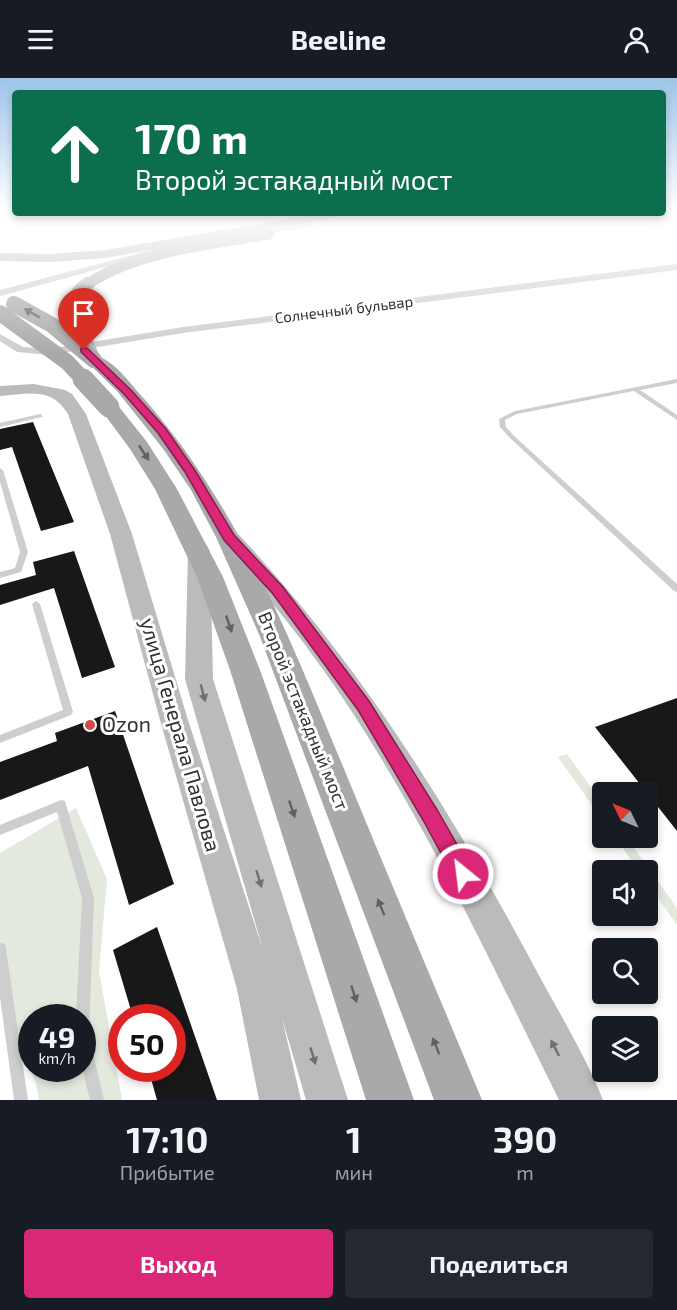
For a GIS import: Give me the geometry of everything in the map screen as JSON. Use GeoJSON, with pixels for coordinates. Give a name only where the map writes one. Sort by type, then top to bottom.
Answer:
{"type":"FeatureCollection","features":[{"type":"Feature","properties":{"kind":"main road"},"geometry":{"type":"LineString","coordinates":[[35,258],[54,258]]}},
{"type":"Feature","properties":{"kind":"main road"},"geometry":{"type":"LineString","coordinates":[[94,360],[72,307],[77,294],[87,283],[107,272],[150,258]]}},
{"type":"Feature","properties":{"kind":"main road","name":"Второй эстакадный мост"},"geometry":{"type":"LineString","coordinates":[[0,295],[52,325],[94,360],[127,392],[172,444],[214,544],[287,670],[458,1100]]}},
{"type":"Feature","properties":{"kind":"main road","name":"Второй эстакадный мост"},"geometry":{"type":"LineString","coordinates":[[0,313],[67,362],[116,415],[162,481],[214,544],[223,609],[390,1100]]}},
{"type":"Feature","properties":{"kind":"main road","name":"улица Генерала Павлова"},"geometry":{"type":"LineString","coordinates":[[0,391],[46,390],[65,398],[77,414],[121,534],[174,720],[256,989],[280,1100]]}},
{"type":"Feature","properties":{"kind":"main road"},"geometry":{"type":"LineString","coordinates":[[327,1100],[199,679],[214,544],[278,591],[363,706],[430,814],[496,934],[582,1100]]}},
{"type":"Feature","properties":{"kind":"street"},"geometry":{"type":"LineString","coordinates":[[0,295],[127,258]]}},
{"type":"Feature","properties":{"kind":"street","name":"Солнечный бульвар"},"geometry":{"type":"LineString","coordinates":[[0,337],[12,346],[32,352],[67,350],[183,330],[677,267]]}},
{"type":"Feature","properties":{"kind":"lane"},"geometry":{"type":"LineString","coordinates":[[677,381],[506,416],[502,420],[503,427],[677,589]]}},
{"type":"Feature","properties":{"kind":"lane"},"geometry":{"type":"LineString","coordinates":[[635,389],[677,418]]}},
{"type":"Feature","properties":{"kind":"lane"},"geometry":{"type":"LineString","coordinates":[[0,425],[40,416]]}},
{"type":"Feature","properties":{"kind":"lane"},"geometry":{"type":"LineString","coordinates":[[0,470],[24,552],[18,570],[0,575]]}},
{"type":"Feature","properties":{"kind":"lane"},"geometry":{"type":"LineString","coordinates":[[0,739],[69,712],[36,604]]}},
{"type":"Feature","properties":{"kind":"lane"},"geometry":{"type":"LineString","coordinates":[[0,830],[62,805],[88,898],[83,1004]]}},
{"type":"Feature","properties":{"kind":"lane"},"geometry":{"type":"LineString","coordinates":[[0,949],[21,1100]]}},
{"type":"Feature","properties":{"kind":"lane"},"geometry":{"type":"LineString","coordinates":[[93,1082],[97,1100]]}},
{"type":"Feature","properties":{"kind":"shaded area"},"geometry":{"type":"Polygon","coordinates":[[[567,754],[592,789],[592,805],[558,757],[567,754]]]}},
{"type":"Feature","properties":{"kind":"shaded area"},"geometry":{"type":"Polygon","coordinates":[[[76,808],[107,879],[99,971],[108,1021],[108,1082],[119,1082],[122,1100],[39,1100],[35,1082],[96,1082],[96,1004],[18,1004],[18,1040],[0,997],[0,853],[76,808]]]}},
{"type":"Feature","properties":{"kind":"shaded area"},"geometry":{"type":"Polygon","coordinates":[[[623,848],[634,848],[643,860],[631,860],[623,848]]]}},
{"type":"Feature","properties":{"kind":"shaded area"},"geometry":{"type":"Polygon","coordinates":[[[658,882],[677,908],[677,925],[658,898],[658,882]]]}},
{"type":"Feature","properties":{"kind":"building"},"geometry":{"type":"Polygon","coordinates":[[[33,422],[74,522],[41,531],[12,447],[0,450],[0,429],[33,422]]]}},
{"type":"Feature","properties":{"kind":"building"},"geometry":{"type":"Polygon","coordinates":[[[74,551],[115,667],[82,678],[54,588],[0,605],[0,585],[36,575],[33,562],[74,551]]]}},
{"type":"Feature","properties":{"kind":"building"},"geometry":{"type":"Polygon","coordinates":[[[677,698],[677,831],[658,807],[658,782],[638,782],[595,727],[677,698]]]}},
{"type":"Feature","properties":{"kind":"building"},"geometry":{"type":"Polygon","coordinates":[[[115,711],[174,884],[129,905],[88,766],[0,800],[0,762],[57,741],[55,733],[115,711]]]}},
{"type":"Feature","properties":{"kind":"building"},"geometry":{"type":"Polygon","coordinates":[[[157,927],[184,1004],[129,1004],[113,950],[157,927]]]}},
{"type":"Feature","properties":{"kind":"building"},"geometry":{"type":"Polygon","coordinates":[[[186,1011],[217,1100],[157,1100],[152,1082],[186,1082],[186,1011]]]}},
{"type":"Feature","properties":{"kind":"place","name":"Ozon"},"geometry":{"type":"Point","coordinates":[90,725]}},
{"type":"Feature","properties":{"kind":"route"},"geometry":{"type":"LineString","coordinates":[[84,350],[127,392],[162,431],[191,472],[229,537],[278,591],[363,706],[430,814],[463,874]]}}]}
